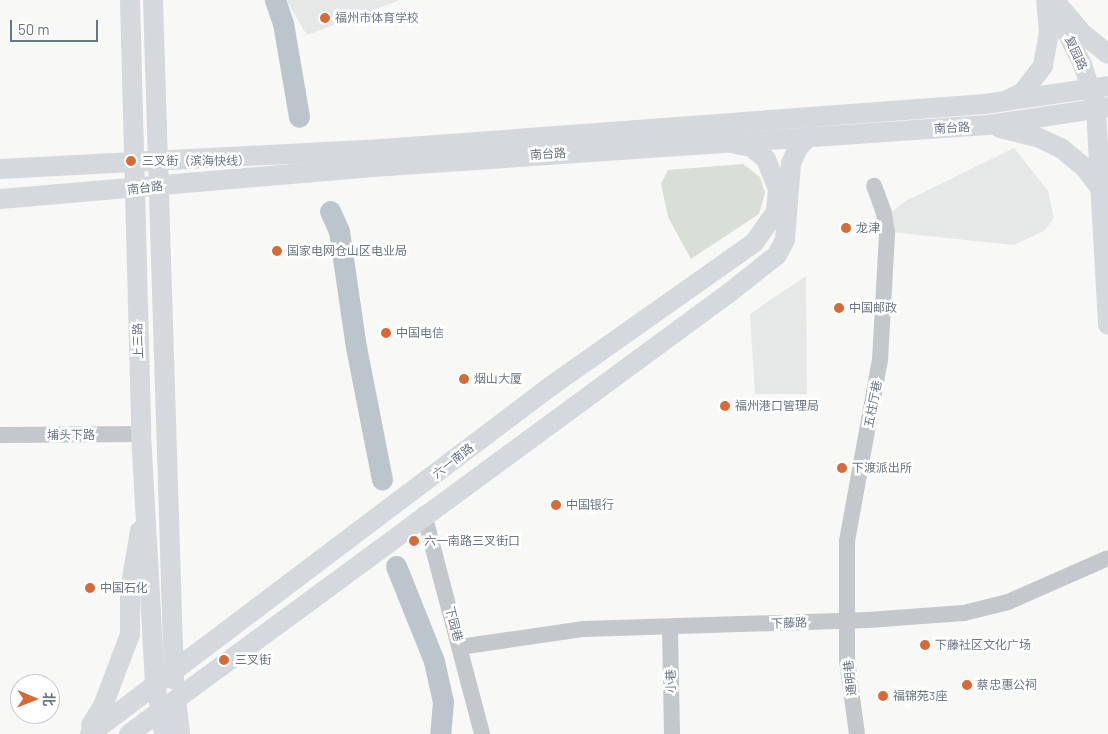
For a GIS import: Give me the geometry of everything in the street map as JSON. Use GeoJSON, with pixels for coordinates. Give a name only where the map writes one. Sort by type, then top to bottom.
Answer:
{"type":"FeatureCollection","features":[{"type":"Feature","properties":{"kind":"main road","name":"上三路"},"geometry":{"type":"LineString","coordinates":[[130,0],[141,434],[155,682]]}},
{"type":"Feature","properties":{"kind":"main road","name":"上三路"},"geometry":{"type":"LineString","coordinates":[[153,0],[157,186],[173,671],[176,699]]}},
{"type":"Feature","properties":{"kind":"main road"},"geometry":{"type":"LineString","coordinates":[[1004,101],[1022,93],[1043,66],[1049,33],[1046,0]]}},
{"type":"Feature","properties":{"kind":"main road"},"geometry":{"type":"LineString","coordinates":[[1052,0],[1082,33],[1108,54]]}},
{"type":"Feature","properties":{"kind":"main road","name":"复园路"},"geometry":{"type":"LineString","coordinates":[[1052,0],[1100,88],[1102,108]]}},
{"type":"Feature","properties":{"kind":"main road","name":"南台路"},"geometry":{"type":"LineString","coordinates":[[0,168],[368,150],[1004,101],[1100,88]]}},
{"type":"Feature","properties":{"kind":"main road","name":"南台路"},"geometry":{"type":"LineString","coordinates":[[0,199],[719,141],[988,125],[1102,108]]}},
{"type":"Feature","properties":{"kind":"main road"},"geometry":{"type":"LineString","coordinates":[[1102,108],[1100,188],[1108,325]]}},
{"type":"Feature","properties":{"kind":"main road"},"geometry":{"type":"LineString","coordinates":[[988,125],[1029,134],[1052,144],[1082,164],[1100,188]]}},
{"type":"Feature","properties":{"kind":"main road","name":"六一南路"},"geometry":{"type":"LineString","coordinates":[[129,734],[424,514],[729,293],[777,255],[785,240],[791,163],[798,148],[809,136]]}},
{"type":"Feature","properties":{"kind":"main road","name":"六一南路"},"geometry":{"type":"LineString","coordinates":[[90,734],[155,682],[173,671],[551,386],[754,243],[776,211],[779,199],[772,167],[758,152],[719,141]]}},
{"type":"Feature","properties":{"kind":"main road"},"geometry":{"type":"LineString","coordinates":[[82,734],[104,706],[128,642],[133,562],[146,507]]}},
{"type":"Feature","properties":{"kind":"main road"},"geometry":{"type":"LineString","coordinates":[[155,682],[163,734]]}},
{"type":"Feature","properties":{"kind":"main road"},"geometry":{"type":"LineString","coordinates":[[176,699],[180,734]]}},
{"type":"Feature","properties":{"kind":"street","name":"五柱厅巷"},"geometry":{"type":"LineString","coordinates":[[846,621],[848,519],[880,360],[887,233],[884,213],[874,186]]}},
{"type":"Feature","properties":{"kind":"street","name":"埔头下路"},"geometry":{"type":"LineString","coordinates":[[0,435],[141,434]]}},
{"type":"Feature","properties":{"kind":"street","name":"下园巷"},"geometry":{"type":"LineString","coordinates":[[424,514],[482,734]]}},
{"type":"Feature","properties":{"kind":"street","name":"下藤路"},"geometry":{"type":"LineString","coordinates":[[460,647],[584,629],[670,628],[928,618],[993,607],[1108,558]]}},
{"type":"Feature","properties":{"kind":"street","name":"通明巷"},"geometry":{"type":"LineString","coordinates":[[846,621],[849,675],[857,734]]}},
{"type":"Feature","properties":{"kind":"street","name":"小巷"},"geometry":{"type":"LineString","coordinates":[[670,628],[672,734]]}},
{"type":"Feature","properties":{"kind":"shaded area","name":"福州市体育学校"},"geometry":{"type":"Polygon","coordinates":[[[286,0],[400,0],[307,35],[286,0]]]}},
{"type":"Feature","properties":{"kind":"shaded area"},"geometry":{"type":"Polygon","coordinates":[[[1014,148],[1048,191],[1054,218],[1044,231],[1014,245],[890,232],[887,216],[904,202],[1014,148]]]}},
{"type":"Feature","properties":{"kind":"shaded area"},"geometry":{"type":"Polygon","coordinates":[[[743,164],[760,177],[765,193],[759,214],[691,259],[668,217],[661,184],[668,170],[743,164]]]}},
{"type":"Feature","properties":{"kind":"shaded area"},"geometry":{"type":"Polygon","coordinates":[[[806,276],[807,394],[755,394],[750,314],[806,276]]]}},
{"type":"Feature","properties":{"kind":"waterway"},"geometry":{"type":"LineString","coordinates":[[275,0],[283,23],[299,117]]}},
{"type":"Feature","properties":{"kind":"waterway"},"geometry":{"type":"LineString","coordinates":[[330,211],[339,231],[356,347],[382,479]]}},
{"type":"Feature","properties":{"kind":"waterway"},"geometry":{"type":"LineString","coordinates":[[396,566],[434,661],[443,702],[440,734]]}},
{"type":"Feature","properties":{"kind":"place","name":"福州市体育学校"},"geometry":{"type":"Point","coordinates":[325,18]}},
{"type":"Feature","properties":{"kind":"place","name":"三叉街（滨海快线）"},"geometry":{"type":"Point","coordinates":[131,161]}},
{"type":"Feature","properties":{"kind":"place","name":"龙津"},"geometry":{"type":"Point","coordinates":[846,228]}},
{"type":"Feature","properties":{"kind":"place","name":"国家电网仓山区电业局"},"geometry":{"type":"Point","coordinates":[277,251]}},
{"type":"Feature","properties":{"kind":"place","name":"中国邮政"},"geometry":{"type":"Point","coordinates":[839,308]}},
{"type":"Feature","properties":{"kind":"place","name":"中国电信"},"geometry":{"type":"Point","coordinates":[386,333]}},
{"type":"Feature","properties":{"kind":"place","name":"烟山大厦"},"geometry":{"type":"Point","coordinates":[464,379]}},
{"type":"Feature","properties":{"kind":"place","name":"福州港口管理局"},"geometry":{"type":"Point","coordinates":[725,406]}},
{"type":"Feature","properties":{"kind":"place","name":"下渡派出所"},"geometry":{"type":"Point","coordinates":[842,468]}},
{"type":"Feature","properties":{"kind":"place","name":"中国银行"},"geometry":{"type":"Point","coordinates":[556,505]}},
{"type":"Feature","properties":{"kind":"place","name":"六一南路三叉街口"},"geometry":{"type":"Point","coordinates":[414,541]}},
{"type":"Feature","properties":{"kind":"place","name":"中国石化"},"geometry":{"type":"Point","coordinates":[90,588]}},
{"type":"Feature","properties":{"kind":"place","name":"下藤社区文化广场"},"geometry":{"type":"Point","coordinates":[925,645]}},
{"type":"Feature","properties":{"kind":"place","name":"三叉街"},"geometry":{"type":"Point","coordinates":[224,660]}},
{"type":"Feature","properties":{"kind":"place","name":"蔡忠惠公祠"},"geometry":{"type":"Point","coordinates":[967,685]}},
{"type":"Feature","properties":{"kind":"place","name":"福锦苑3座"},"geometry":{"type":"Point","coordinates":[883,696]}}]}
